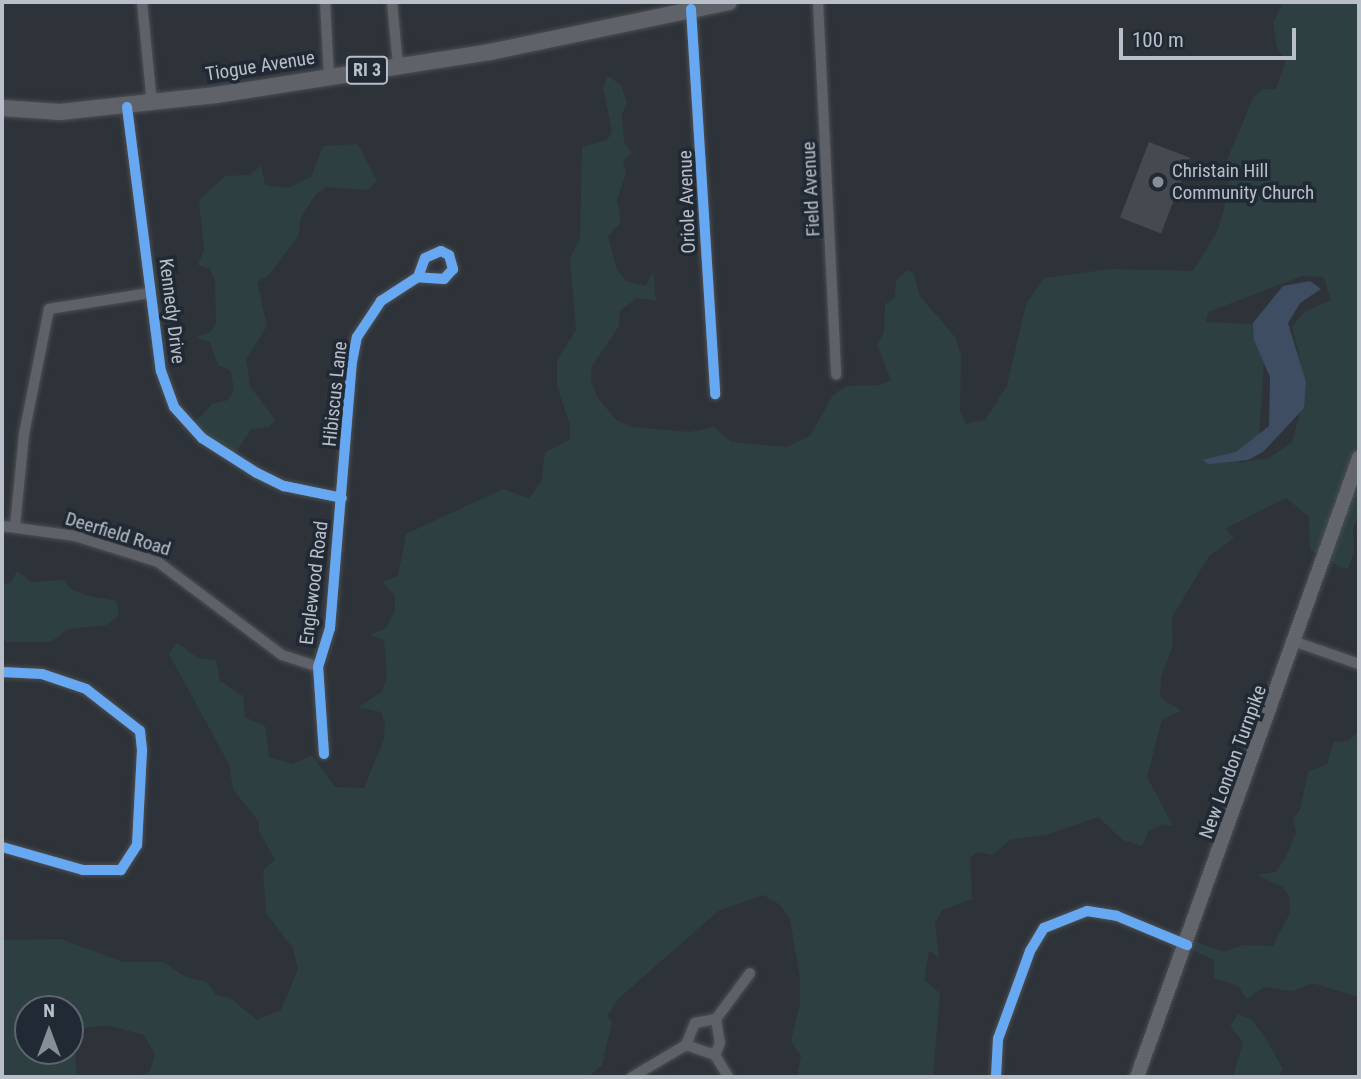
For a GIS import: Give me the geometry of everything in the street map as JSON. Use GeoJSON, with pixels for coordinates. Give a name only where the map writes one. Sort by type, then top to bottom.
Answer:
{"type":"FeatureCollection","features":[{"type":"Feature","properties":{"kind":"main road","name":"Tiogue Avenue"},"geometry":{"type":"LineString","coordinates":[[2,108],[61,112],[152,104],[491,51],[729,2]]}},
{"type":"Feature","properties":{"kind":"main road","name":"New London Turnpike"},"geometry":{"type":"LineString","coordinates":[[1138,1077],[1296,642],[1359,458]]}},
{"type":"Feature","properties":{"kind":"street"},"geometry":{"type":"LineString","coordinates":[[142,2],[152,104]]}},
{"type":"Feature","properties":{"kind":"street"},"geometry":{"type":"LineString","coordinates":[[326,2],[330,76]]}},
{"type":"Feature","properties":{"kind":"street"},"geometry":{"type":"LineString","coordinates":[[392,2],[398,65]]}},
{"type":"Feature","properties":{"kind":"street","name":"Field Avenue"},"geometry":{"type":"LineString","coordinates":[[818,2],[836,375]]}},
{"type":"Feature","properties":{"kind":"street","name":"Oriole Avenue"},"geometry":{"type":"LineString","coordinates":[[691,9],[715,394]]}},
{"type":"Feature","properties":{"kind":"street","name":"Kennedy Drive"},"geometry":{"type":"LineString","coordinates":[[127,107],[160,371],[174,407],[185,421],[257,473],[285,486],[342,498]]}},
{"type":"Feature","properties":{"kind":"street","name":"Hibiscus Lane"},"geometry":{"type":"LineString","coordinates":[[342,498],[357,337],[381,301],[418,278]]}},
{"type":"Feature","properties":{"kind":"street"},"geometry":{"type":"LineString","coordinates":[[15,526],[26,422],[49,309],[150,293]]}},
{"type":"Feature","properties":{"kind":"street","name":"Englewood Road"},"geometry":{"type":"LineString","coordinates":[[324,754],[318,667],[330,628],[342,498]]}},
{"type":"Feature","properties":{"kind":"street","name":"Deerfield Road"},"geometry":{"type":"LineString","coordinates":[[2,526],[75,536],[158,562],[282,655],[318,667]]}},
{"type":"Feature","properties":{"kind":"street"},"geometry":{"type":"LineString","coordinates":[[1296,642],[1359,664]]}},
{"type":"Feature","properties":{"kind":"street"},"geometry":{"type":"LineString","coordinates":[[2,672],[42,674],[86,689],[140,731],[142,750],[137,845],[121,870],[83,870],[2,847]]}},
{"type":"Feature","properties":{"kind":"street"},"geometry":{"type":"LineString","coordinates":[[996,1077],[998,1039],[1030,951],[1044,928],[1087,911],[1116,916],[1187,945]]}},
{"type":"Feature","properties":{"kind":"street"},"geometry":{"type":"LineString","coordinates":[[632,1077],[686,1045],[695,1023],[716,1019],[750,973]]}},
{"type":"Feature","properties":{"kind":"street"},"geometry":{"type":"LineString","coordinates":[[715,1055],[720,1043],[716,1019]]}},
{"type":"Feature","properties":{"kind":"street"},"geometry":{"type":"LineString","coordinates":[[686,1045],[715,1055],[728,1077]]}},
{"type":"Feature","properties":{"kind":"shaded area"},"geometry":{"type":"Polygon","coordinates":[[[1283,2],[1359,2],[1359,514],[1353,528],[1354,553],[1348,568],[1344,569],[1310,550],[1309,517],[1286,498],[1225,529],[1234,538],[1209,556],[1172,617],[1173,645],[1161,676],[1160,697],[1181,711],[1162,719],[1147,777],[1173,826],[1162,824],[1148,832],[1142,846],[1123,840],[1098,817],[1049,834],[1010,840],[992,855],[977,852],[970,858],[972,899],[942,910],[935,924],[939,957],[929,951],[924,980],[940,993],[933,1077],[797,1077],[801,1056],[791,1041],[800,1004],[800,978],[790,919],[779,904],[763,895],[718,911],[618,999],[607,1016],[612,1022],[602,1065],[588,1077],[139,1077],[150,1071],[155,1054],[144,1035],[107,1025],[84,1028],[84,995],[14,995],[14,1065],[76,1065],[77,1077],[2,1077],[2,940],[61,939],[123,962],[163,962],[186,977],[207,982],[216,995],[230,998],[257,1020],[281,1010],[298,969],[293,948],[266,913],[263,870],[275,860],[259,831],[259,822],[233,789],[229,764],[169,654],[177,643],[198,658],[216,660],[220,681],[243,696],[245,717],[265,726],[269,757],[292,764],[312,755],[335,787],[364,788],[384,739],[385,723],[381,712],[358,707],[382,692],[387,676],[384,640],[370,635],[386,628],[395,610],[395,597],[383,582],[398,576],[406,534],[503,489],[529,498],[541,482],[545,452],[570,440],[570,425],[557,386],[557,360],[576,330],[570,258],[580,239],[582,147],[607,140],[612,132],[603,87],[608,76],[621,85],[627,103],[622,114],[624,142],[632,153],[623,161],[626,173],[617,200],[621,222],[608,236],[616,267],[626,281],[646,286],[653,271],[656,301],[637,298],[620,311],[619,326],[592,366],[591,380],[597,397],[615,419],[631,427],[690,432],[714,427],[731,442],[787,447],[810,436],[833,395],[846,386],[880,385],[891,380],[877,345],[884,332],[885,304],[895,298],[896,280],[907,270],[913,272],[920,296],[955,337],[961,355],[960,411],[966,424],[985,420],[1007,386],[1026,304],[1044,278],[1111,269],[1193,271],[1218,230],[1229,190],[1227,160],[1253,98],[1263,89],[1276,89],[1286,60],[1277,49],[1273,23],[1283,2]],[[1302,276],[1208,312],[1206,322],[1254,324],[1265,346],[1259,439],[1238,463],[1269,458],[1292,442],[1300,412],[1299,354],[1292,327],[1304,312],[1331,300],[1324,277],[1302,276]]]}},
{"type":"Feature","properties":{"kind":"shaded area"},"geometry":{"type":"Polygon","coordinates":[[[358,144],[377,181],[368,190],[326,187],[315,195],[301,218],[298,236],[270,274],[257,282],[267,326],[246,359],[250,386],[275,420],[268,427],[251,429],[233,457],[191,426],[212,404],[228,400],[234,391],[231,371],[218,365],[210,342],[196,337],[211,332],[216,324],[215,281],[210,269],[198,265],[204,250],[199,200],[225,176],[249,175],[261,166],[265,185],[288,188],[311,177],[323,146],[358,144]]]}},
{"type":"Feature","properties":{"kind":"shaded area"},"geometry":{"type":"Polygon","coordinates":[[[17,571],[32,582],[65,580],[69,588],[84,595],[116,601],[119,615],[106,625],[69,629],[50,642],[7,642],[2,637],[2,584],[11,583],[17,571]]]}},
{"type":"Feature","properties":{"kind":"shaded area"},"geometry":{"type":"Polygon","coordinates":[[[1359,731],[1359,997],[1312,983],[1292,991],[1264,987],[1247,999],[1238,986],[1214,978],[1214,960],[1190,949],[1190,940],[1224,952],[1242,945],[1273,946],[1290,913],[1289,897],[1283,887],[1257,875],[1276,872],[1285,859],[1296,833],[1293,819],[1300,810],[1308,772],[1327,764],[1334,742],[1348,741],[1359,731]]]}},
{"type":"Feature","properties":{"kind":"shaded area"},"geometry":{"type":"Polygon","coordinates":[[[1238,1014],[1251,1019],[1263,1034],[1283,1069],[1279,1077],[1233,1077],[1243,1042],[1230,1027],[1238,1014]]]}},
{"type":"Feature","properties":{"kind":"water"},"geometry":{"type":"Polygon","coordinates":[[[1310,281],[1321,289],[1300,303],[1288,323],[1306,382],[1304,408],[1263,452],[1248,460],[1209,464],[1202,460],[1236,452],[1269,426],[1270,377],[1254,340],[1253,323],[1283,286],[1310,281]]]}},
{"type":"Feature","properties":{"kind":"building","name":"Christain Hill Community Church"},"geometry":{"type":"Polygon","coordinates":[[[1149,142],[1190,158],[1161,233],[1120,218],[1149,142]]]}},
{"type":"Feature","properties":{"kind":"cycle path"},"geometry":{"type":"LineString","coordinates":[[691,9],[715,394]]}},
{"type":"Feature","properties":{"kind":"cycle path"},"geometry":{"type":"LineString","coordinates":[[127,107],[161,371],[174,407],[202,438],[257,473],[284,486],[342,498]]}},
{"type":"Feature","properties":{"kind":"cycle path"},"geometry":{"type":"LineString","coordinates":[[324,754],[318,667],[330,628],[352,362],[357,337],[381,301],[418,277],[425,258],[441,251],[449,255],[453,269],[444,279],[418,277]]}},
{"type":"Feature","properties":{"kind":"cycle path"},"geometry":{"type":"LineString","coordinates":[[2,672],[42,674],[86,689],[140,731],[142,750],[137,845],[121,870],[83,870],[2,847]]}},
{"type":"Feature","properties":{"kind":"cycle path"},"geometry":{"type":"LineString","coordinates":[[996,1077],[998,1039],[1030,951],[1044,928],[1087,911],[1117,916],[1187,945]]}},
{"type":"Feature","properties":{"kind":"place","name":"Christain Hill Community Church"},"geometry":{"type":"Point","coordinates":[1158,182]}}]}
